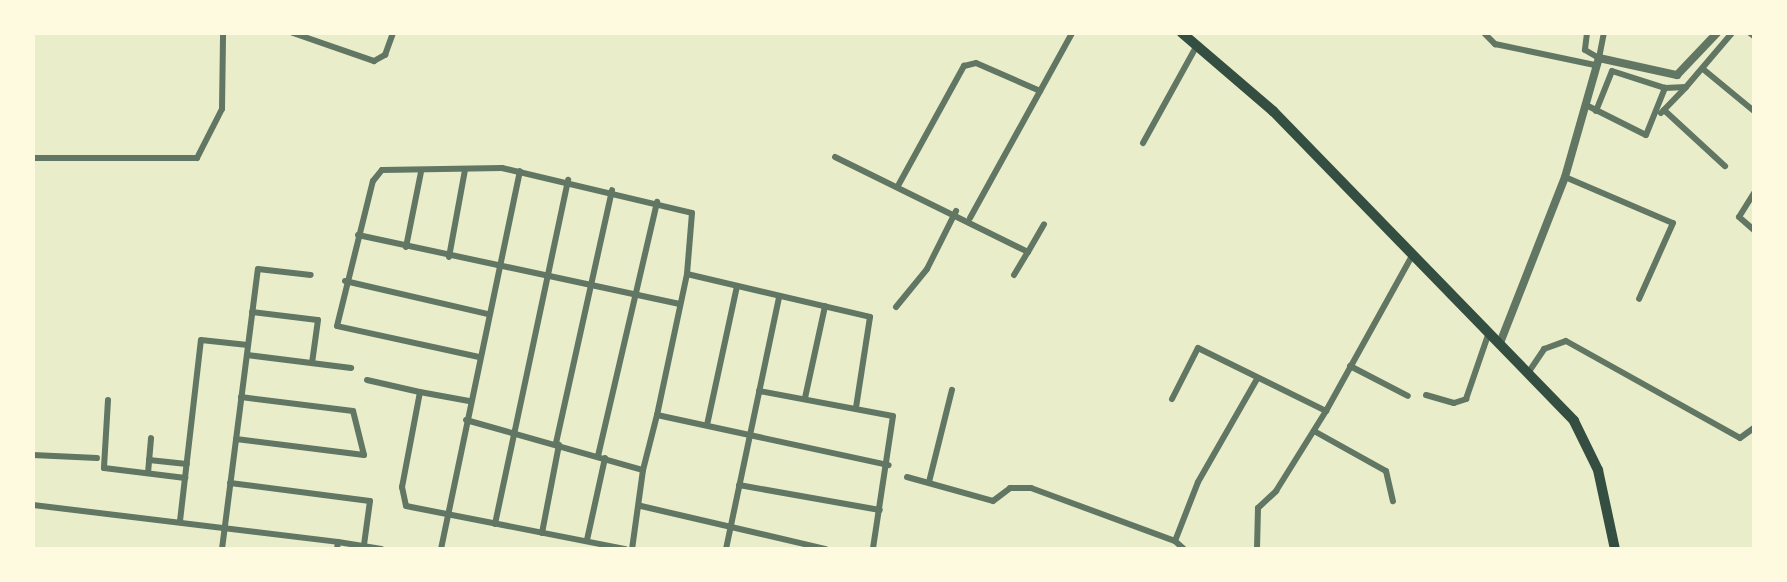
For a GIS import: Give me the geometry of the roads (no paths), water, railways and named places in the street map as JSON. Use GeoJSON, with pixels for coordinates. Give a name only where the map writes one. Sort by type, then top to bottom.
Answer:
{"type":"FeatureCollection","features":[{"type":"Feature","properties":{"kind":"main road"},"geometry":{"type":"LineString","coordinates":[[1182,33],[1273,111],[1488,335],[1500,343],[1584,437],[1615,549]]}},
{"type":"Feature","properties":{"kind":"street"},"geometry":{"type":"LineString","coordinates":[[33,158],[197,158],[222,109],[223,33]]}},
{"type":"Feature","properties":{"kind":"street"},"geometry":{"type":"LineString","coordinates":[[293,33],[374,61],[385,55],[393,33]]}},
{"type":"Feature","properties":{"kind":"street"},"geometry":{"type":"LineString","coordinates":[[970,218],[1072,33]]}},
{"type":"Feature","properties":{"kind":"street"},"geometry":{"type":"LineString","coordinates":[[1484,33],[1495,44],[1682,74],[1717,33]]}},
{"type":"Feature","properties":{"kind":"street"},"geometry":{"type":"LineString","coordinates":[[1587,33],[1585,50],[1597,62]]}},
{"type":"Feature","properties":{"kind":"street"},"geometry":{"type":"LineString","coordinates":[[1500,343],[1565,177],[1604,33]]}},
{"type":"Feature","properties":{"kind":"street"},"geometry":{"type":"LineString","coordinates":[[1654,118],[1703,69],[1732,33]]}},
{"type":"Feature","properties":{"kind":"street"},"geometry":{"type":"LineString","coordinates":[[1143,143],[1197,45]]}},
{"type":"Feature","properties":{"kind":"street"},"geometry":{"type":"LineString","coordinates":[[900,184],[964,66],[976,63],[1040,91]]}},
{"type":"Feature","properties":{"kind":"street"},"geometry":{"type":"LineString","coordinates":[[1703,69],[1754,111]]}},
{"type":"Feature","properties":{"kind":"street"},"geometry":{"type":"LineString","coordinates":[[1596,111],[1612,71],[1665,88],[1686,87]]}},
{"type":"Feature","properties":{"kind":"street"},"geometry":{"type":"LineString","coordinates":[[1586,105],[1644,135],[1654,118],[1665,88]]}},
{"type":"Feature","properties":{"kind":"street"},"geometry":{"type":"LineString","coordinates":[[1664,110],[1725,166]]}},
{"type":"Feature","properties":{"kind":"street"},"geometry":{"type":"LineString","coordinates":[[835,157],[956,211],[1028,252]]}},
{"type":"Feature","properties":{"kind":"street"},"geometry":{"type":"LineString","coordinates":[[479,358],[338,327],[345,281],[375,175],[391,168],[421,172],[520,171],[612,190],[657,202],[696,217],[687,274],[643,470],[632,549]]}},
{"type":"Feature","properties":{"kind":"street"},"geometry":{"type":"LineString","coordinates":[[449,257],[465,170]]}},
{"type":"Feature","properties":{"kind":"street"},"geometry":{"type":"LineString","coordinates":[[441,549],[469,401],[520,171]]}},
{"type":"Feature","properties":{"kind":"street"},"geometry":{"type":"LineString","coordinates":[[406,247],[421,172]]}},
{"type":"Feature","properties":{"kind":"street"},"geometry":{"type":"LineString","coordinates":[[1565,177],[1674,223],[1639,299]]}},
{"type":"Feature","properties":{"kind":"street"},"geometry":{"type":"LineString","coordinates":[[495,524],[545,278],[568,180]]}},
{"type":"Feature","properties":{"kind":"street"},"geometry":{"type":"LineString","coordinates":[[542,533],[558,444],[612,190]]}},
{"type":"Feature","properties":{"kind":"street"},"geometry":{"type":"LineString","coordinates":[[1754,194],[1739,217],[1754,230]]}},
{"type":"Feature","properties":{"kind":"street"},"geometry":{"type":"LineString","coordinates":[[587,540],[634,295],[657,202]]}},
{"type":"Feature","properties":{"kind":"street"},"geometry":{"type":"LineString","coordinates":[[896,307],[927,269],[956,211]]}},
{"type":"Feature","properties":{"kind":"street"},"geometry":{"type":"LineString","coordinates":[[1014,275],[1044,224]]}},
{"type":"Feature","properties":{"kind":"street"},"geometry":{"type":"LineString","coordinates":[[358,235],[498,268],[680,304]]}},
{"type":"Feature","properties":{"kind":"street"},"geometry":{"type":"LineString","coordinates":[[1257,549],[1258,508],[1314,431],[1412,256]]}},
{"type":"Feature","properties":{"kind":"street"},"geometry":{"type":"LineString","coordinates":[[222,549],[258,269],[311,275]]}},
{"type":"Feature","properties":{"kind":"street"},"geometry":{"type":"LineString","coordinates":[[687,274],[871,319],[856,407]]}},
{"type":"Feature","properties":{"kind":"street"},"geometry":{"type":"LineString","coordinates":[[345,281],[488,314]]}},
{"type":"Feature","properties":{"kind":"street"},"geometry":{"type":"LineString","coordinates":[[707,425],[737,286]]}},
{"type":"Feature","properties":{"kind":"street"},"geometry":{"type":"LineString","coordinates":[[726,549],[779,297]]}},
{"type":"Feature","properties":{"kind":"street"},"geometry":{"type":"LineString","coordinates":[[805,398],[825,306]]}},
{"type":"Feature","properties":{"kind":"street"},"geometry":{"type":"LineString","coordinates":[[252,312],[318,320],[312,363]]}},
{"type":"Feature","properties":{"kind":"street"},"geometry":{"type":"LineString","coordinates":[[1426,395],[1454,402],[1466,398],[1488,335]]}},
{"type":"Feature","properties":{"kind":"street"},"geometry":{"type":"LineString","coordinates":[[180,522],[201,340],[248,345]]}},
{"type":"Feature","properties":{"kind":"street"},"geometry":{"type":"LineString","coordinates":[[1528,373],[1544,349],[1566,341],[1740,438],[1754,428]]}},
{"type":"Feature","properties":{"kind":"street"},"geometry":{"type":"LineString","coordinates":[[1172,399],[1198,348],[1326,411]]}},
{"type":"Feature","properties":{"kind":"street"},"geometry":{"type":"LineString","coordinates":[[247,355],[352,368]]}},
{"type":"Feature","properties":{"kind":"street"},"geometry":{"type":"LineString","coordinates":[[1350,366],[1408,396]]}},
{"type":"Feature","properties":{"kind":"street"},"geometry":{"type":"LineString","coordinates":[[1175,545],[1198,482],[1257,379]]}},
{"type":"Feature","properties":{"kind":"street"},"geometry":{"type":"LineString","coordinates":[[367,380],[469,401]]}},
{"type":"Feature","properties":{"kind":"street"},"geometry":{"type":"LineString","coordinates":[[929,482],[952,390]]}},
{"type":"Feature","properties":{"kind":"street"},"geometry":{"type":"LineString","coordinates":[[759,391],[893,416],[889,465],[873,549]]}},
{"type":"Feature","properties":{"kind":"street"},"geometry":{"type":"LineString","coordinates":[[420,392],[402,497],[406,506],[622,548]]}},
{"type":"Feature","properties":{"kind":"street"},"geometry":{"type":"LineString","coordinates":[[236,439],[364,455],[354,411],[242,397]]}},
{"type":"Feature","properties":{"kind":"street"},"geometry":{"type":"LineString","coordinates":[[108,400],[104,468],[185,478]]}},
{"type":"Feature","properties":{"kind":"street"},"geometry":{"type":"LineString","coordinates":[[657,415],[889,465]]}},
{"type":"Feature","properties":{"kind":"street"},"geometry":{"type":"LineString","coordinates":[[466,420],[643,470]]}},
{"type":"Feature","properties":{"kind":"street"},"geometry":{"type":"LineString","coordinates":[[1314,431],[1390,474],[1394,501]]}},
{"type":"Feature","properties":{"kind":"street"},"geometry":{"type":"LineString","coordinates":[[148,473],[151,438]]}},
{"type":"Feature","properties":{"kind":"street"},"geometry":{"type":"LineString","coordinates":[[33,455],[97,458]]}},
{"type":"Feature","properties":{"kind":"street"},"geometry":{"type":"LineString","coordinates":[[149,460],[187,464]]}},
{"type":"Feature","properties":{"kind":"street"},"geometry":{"type":"LineString","coordinates":[[907,477],[993,500],[1010,488],[1031,488],[1184,549]]}},
{"type":"Feature","properties":{"kind":"street"},"geometry":{"type":"LineString","coordinates":[[230,483],[370,501],[364,545]]}},
{"type":"Feature","properties":{"kind":"street"},"geometry":{"type":"LineString","coordinates":[[739,485],[880,510]]}},
{"type":"Feature","properties":{"kind":"street"},"geometry":{"type":"LineString","coordinates":[[33,505],[225,527],[381,549]]}},
{"type":"Feature","properties":{"kind":"street"},"geometry":{"type":"LineString","coordinates":[[640,506],[826,549]]}}]}
